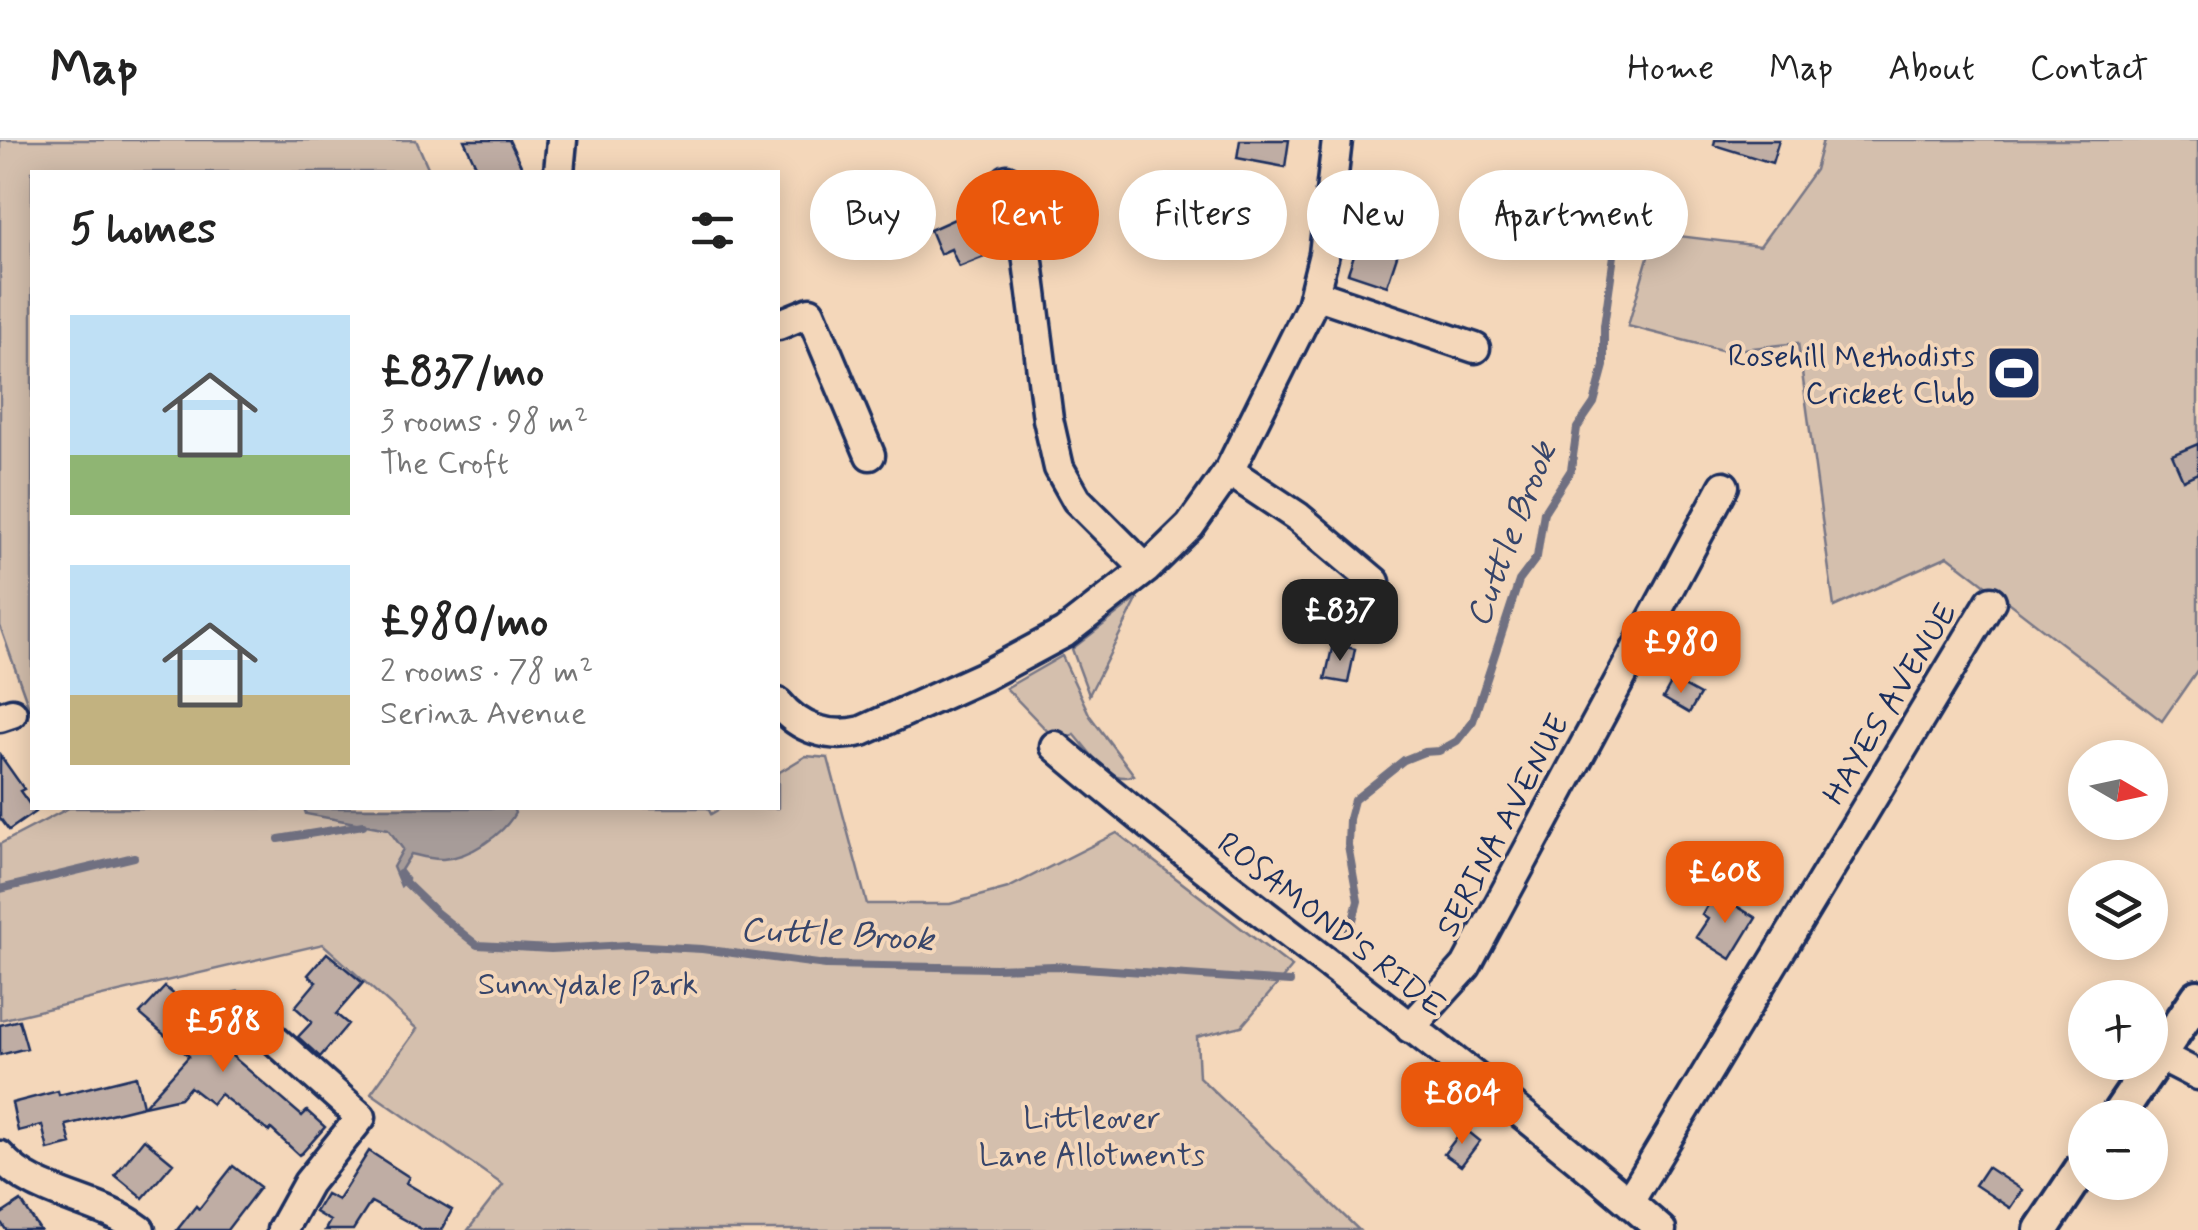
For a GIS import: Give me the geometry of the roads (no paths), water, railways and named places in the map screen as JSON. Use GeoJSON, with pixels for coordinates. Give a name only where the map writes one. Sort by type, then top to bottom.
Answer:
{"type":"FeatureCollection","features":[{"type":"Feature","properties":{"kind":"street"},"geometry":{"type":"LineString","coordinates":[[559,170],[562,140]]}},
{"type":"Feature","properties":{"kind":"street"},"geometry":{"type":"LineString","coordinates":[[780,705],[795,720],[818,731],[862,731],[984,676],[1064,633],[1146,568],[1190,526],[1229,471],[1314,294],[1330,218],[1337,140]]}},
{"type":"Feature","properties":{"kind":"street"},"geometry":{"type":"LineString","coordinates":[[1028,260],[1048,419],[1059,468],[1077,500],[1146,568]]}},
{"type":"Feature","properties":{"kind":"street"},"geometry":{"type":"LineString","coordinates":[[1314,294],[1475,348]]}},
{"type":"Feature","properties":{"kind":"street"},"geometry":{"type":"LineString","coordinates":[[780,324],[810,312],[870,454]]}},
{"type":"Feature","properties":{"kind":"street"},"geometry":{"type":"LineString","coordinates":[[1229,471],[1298,517],[1376,582]]}},
{"type":"Feature","properties":{"kind":"street","name":"SERINA AVENUE"},"geometry":{"type":"LineString","coordinates":[[1410,1028],[1466,966],[1724,486]]}},
{"type":"Feature","properties":{"kind":"street","name":"HAYES AVENUE"},"geometry":{"type":"LineString","coordinates":[[1629,1202],[1992,601]]}},
{"type":"Feature","properties":{"kind":"street","name":"ROSAMOND'S RIDE"},"geometry":{"type":"LineString","coordinates":[[1055,746],[1146,824],[1410,1028],[1661,1230]]}},
{"type":"Feature","properties":{"kind":"street"},"geometry":{"type":"LineString","coordinates":[[2168,1040],[2198,996]]}},
{"type":"Feature","properties":{"kind":"street"},"geometry":{"type":"LineString","coordinates":[[239,1008],[360,1117],[308,1184],[282,1230]]}},
{"type":"Feature","properties":{"kind":"street"},"geometry":{"type":"LineString","coordinates":[[2168,1060],[2198,1076]]}},
{"type":"Feature","properties":{"kind":"street"},"geometry":{"type":"LineString","coordinates":[[0,1156],[27,1177],[64,1196],[104,1209],[140,1230]]}},
{"type":"Feature","properties":{"kind":"street"},"geometry":{"type":"LineString","coordinates":[[2041,1230],[2068,1190]]}},
{"type":"Feature","properties":{"kind":"waterway","name":"Cuttle Brook"},"geometry":{"type":"LineString","coordinates":[[1345,934],[1358,901],[1348,845],[1354,800],[1404,760],[1439,751],[1457,741],[1473,721],[1519,581],[1537,557],[1544,512],[1571,470],[1577,428],[1594,403],[1604,366],[1604,326],[1613,260]]}},
{"type":"Feature","properties":{"kind":"waterway","name":"Cuttle Brook"},"geometry":{"type":"LineString","coordinates":[[279,839],[363,825]]}},
{"type":"Feature","properties":{"kind":"waterway","name":"Cuttle Brook"},"geometry":{"type":"LineString","coordinates":[[0,889],[134,857]]}},
{"type":"Feature","properties":{"kind":"waterway","name":"Cuttle Brook"},"geometry":{"type":"LineString","coordinates":[[400,874],[436,912],[477,945],[551,949],[628,945],[702,949],[826,965],[1054,966],[1290,982]]}},
{"type":"Feature","properties":{"kind":"place","name":"Rosehill Methodists Cricket Club"},"geometry":{"type":"Point","coordinates":[2014,373]}},
{"type":"Feature","properties":{"kind":"park label","name":"Sunnydale Park"},"geometry":{"type":"Point","coordinates":[588,983]}},
{"type":"Feature","properties":{"kind":"park label","name":"Littleover Lane Allotments"},"geometry":{"type":"Point","coordinates":[1092,1136]}}]}
